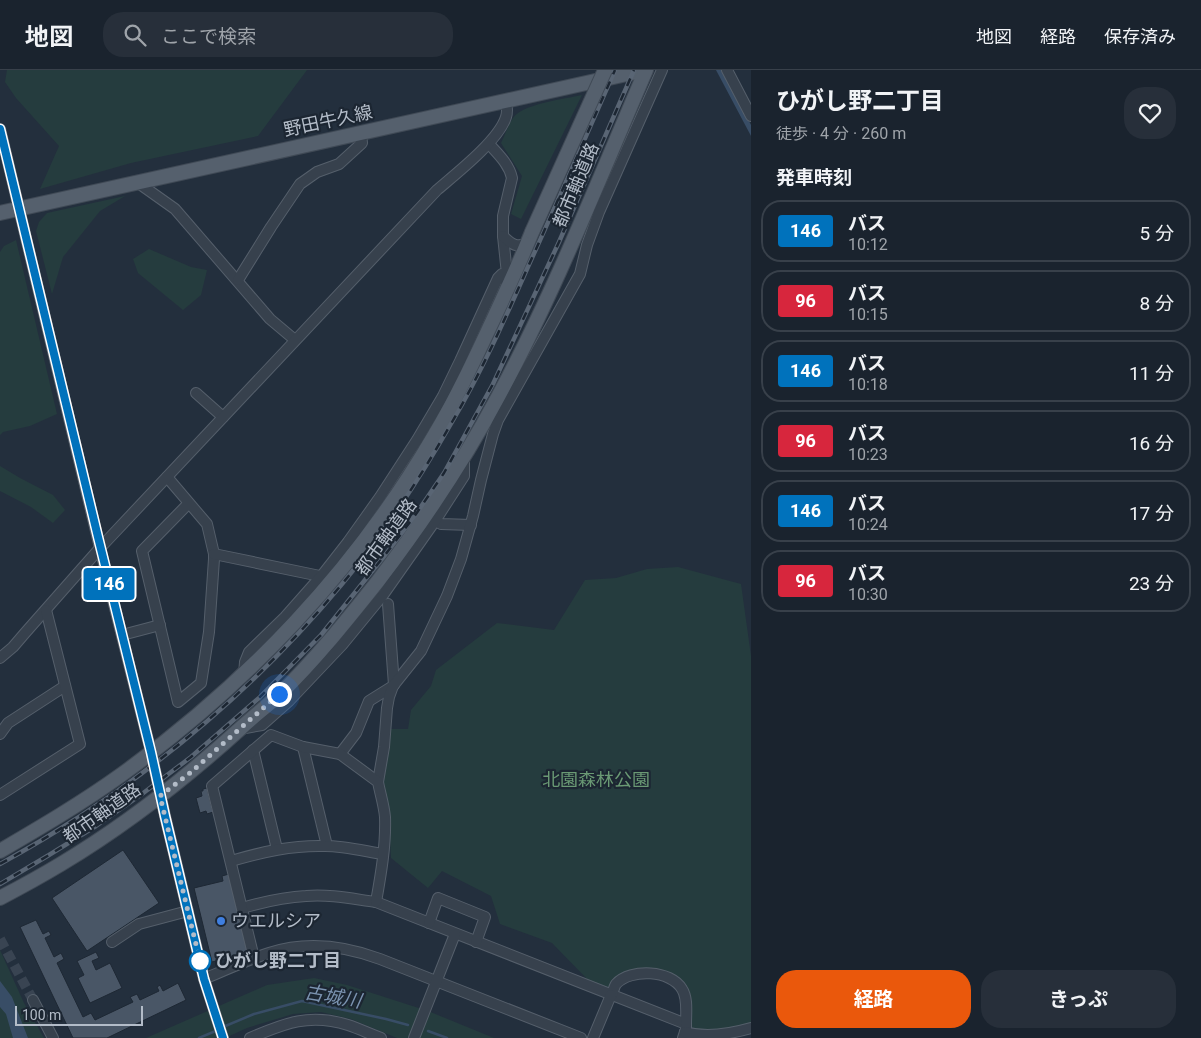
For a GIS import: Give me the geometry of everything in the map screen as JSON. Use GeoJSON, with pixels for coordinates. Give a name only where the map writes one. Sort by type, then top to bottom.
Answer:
{"type":"FeatureCollection","features":[{"type":"Feature","properties":{"kind":"main road","name":"都市軸道路"},"geometry":{"type":"LineString","coordinates":[[0,851],[89,798],[190,721],[244,674],[324,591],[382,516],[434,436],[485,338],[510,274],[530,238],[605,70]]}},
{"type":"Feature","properties":{"kind":"main road","name":"都市軸道路"},"geometry":{"type":"LineString","coordinates":[[0,898],[62,864],[117,828],[190,773],[279,694],[320,651],[355,610],[431,508],[499,396],[569,250],[646,70]]}},
{"type":"Feature","properties":{"kind":"main road","name":"野田牛久線"},"geometry":{"type":"LineString","coordinates":[[0,213],[646,70]]}},
{"type":"Feature","properties":{"kind":"main road"},"geometry":{"type":"LineString","coordinates":[[0,905],[62,864]]}},
{"type":"Feature","properties":{"kind":"street"},"geometry":{"type":"LineString","coordinates":[[376,902],[381,869],[385,815],[378,782],[389,697],[394,685],[420,651],[447,596],[461,560],[471,524],[492,434],[580,274],[587,245],[599,212],[662,70]]}},
{"type":"Feature","properties":{"kind":"street"},"geometry":{"type":"LineString","coordinates":[[727,70],[751,116]]}},
{"type":"Feature","properties":{"kind":"street"},"geometry":{"type":"LineString","coordinates":[[0,658],[13,647],[100,548],[437,190],[489,144],[501,129],[506,117],[506,101]]}},
{"type":"Feature","properties":{"kind":"street"},"geometry":{"type":"LineString","coordinates":[[0,129],[204,979],[223,1038]]}},
{"type":"Feature","properties":{"kind":"street"},"geometry":{"type":"LineString","coordinates":[[238,280],[300,184],[317,172],[339,164],[362,143],[360,133]]}},
{"type":"Feature","properties":{"kind":"street"},"geometry":{"type":"LineString","coordinates":[[244,674],[245,662],[249,652],[285,617],[320,576],[348,542],[380,497],[439,403],[462,358],[498,278],[502,274],[510,274],[503,236],[503,216],[512,178],[511,172],[505,163],[489,144]]}},
{"type":"Feature","properties":{"kind":"street"},"geometry":{"type":"LineString","coordinates":[[137,182],[175,209],[270,319],[295,340]]}},
{"type":"Feature","properties":{"kind":"street"},"geometry":{"type":"LineString","coordinates":[[503,236],[509,242],[522,246],[530,238]]}},
{"type":"Feature","properties":{"kind":"street"},"geometry":{"type":"LineString","coordinates":[[462,358],[477,355]]}},
{"type":"Feature","properties":{"kind":"street"},"geometry":{"type":"LineString","coordinates":[[196,393],[223,417]]}},
{"type":"Feature","properties":{"kind":"street"},"geometry":{"type":"LineString","coordinates":[[240,729],[262,725],[289,700],[336,652],[383,595],[464,476],[464,456]]}},
{"type":"Feature","properties":{"kind":"street"},"geometry":{"type":"LineString","coordinates":[[167,477],[207,524],[214,554],[209,632],[201,683],[178,702],[142,550],[189,503]]}},
{"type":"Feature","properties":{"kind":"street"},"geometry":{"type":"LineString","coordinates":[[435,521],[441,524],[471,524]]}},
{"type":"Feature","properties":{"kind":"street"},"geometry":{"type":"LineString","coordinates":[[214,554],[320,576]]}},
{"type":"Feature","properties":{"kind":"street"},"geometry":{"type":"LineString","coordinates":[[388,604],[394,685]]}},
{"type":"Feature","properties":{"kind":"street"},"geometry":{"type":"LineString","coordinates":[[0,795],[80,744],[46,610]]}},
{"type":"Feature","properties":{"kind":"street"},"geometry":{"type":"LineString","coordinates":[[122,634],[160,625]]}},
{"type":"Feature","properties":{"kind":"street"},"geometry":{"type":"LineString","coordinates":[[340,754],[356,733],[369,701],[394,685]]}},
{"type":"Feature","properties":{"kind":"street"},"geometry":{"type":"LineString","coordinates":[[0,734],[8,723],[65,686]]}},
{"type":"Feature","properties":{"kind":"street"},"geometry":{"type":"LineString","coordinates":[[254,958],[212,786],[271,735],[303,747],[340,754],[378,782]]}},
{"type":"Feature","properties":{"kind":"street"},"geometry":{"type":"LineString","coordinates":[[303,747],[327,846]]}},
{"type":"Feature","properties":{"kind":"street"},"geometry":{"type":"LineString","coordinates":[[253,750],[277,849]]}},
{"type":"Feature","properties":{"kind":"street"},"geometry":{"type":"LineString","coordinates":[[230,860],[277,849],[308,846],[327,846],[382,854]]}},
{"type":"Feature","properties":{"kind":"street"},"geometry":{"type":"LineString","coordinates":[[242,908],[268,901],[308,896],[329,896],[376,902],[611,995],[692,1035],[733,1036],[751,1028]]}},
{"type":"Feature","properties":{"kind":"street"},"geometry":{"type":"LineString","coordinates":[[429,923],[438,898],[486,917],[476,942]]}},
{"type":"Feature","properties":{"kind":"street"},"geometry":{"type":"LineString","coordinates":[[115,937],[139,924],[143,919],[188,911]]}},
{"type":"Feature","properties":{"kind":"street"},"geometry":{"type":"LineString","coordinates":[[414,1038],[455,934]]}},
{"type":"Feature","properties":{"kind":"street"},"geometry":{"type":"LineString","coordinates":[[204,979],[254,958],[277,951],[327,946],[367,954],[582,1038]]}},
{"type":"Feature","properties":{"kind":"street"},"geometry":{"type":"LineString","coordinates":[[594,1038],[615,985],[630,976],[642,974],[656,973],[674,980],[680,985],[684,992],[685,1031]]}},
{"type":"Feature","properties":{"kind":"street"},"geometry":{"type":"LineString","coordinates":[[33,1000],[53,1038]]}},
{"type":"Feature","properties":{"kind":"street"},"geometry":{"type":"LineString","coordinates":[[250,1038],[288,1023],[318,1019],[349,1025],[381,1038]]}},
{"type":"Feature","properties":{"kind":"green space"},"geometry":{"type":"Polygon","coordinates":[[[7,70],[307,70],[258,136],[131,163],[40,189],[59,146],[16,98],[5,82],[7,70]]]}},
{"type":"Feature","properties":{"kind":"green space"},"geometry":{"type":"Polygon","coordinates":[[[582,95],[521,219],[511,214],[522,176],[501,143],[511,121],[518,113],[525,109],[555,100],[582,95]]]}},
{"type":"Feature","properties":{"kind":"green space"},"geometry":{"type":"Polygon","coordinates":[[[125,196],[100,211],[63,257],[52,294],[36,231],[39,222],[47,213],[125,196]]]}},
{"type":"Feature","properties":{"kind":"green space"},"geometry":{"type":"Polygon","coordinates":[[[16,240],[57,414],[30,426],[3,432],[0,435],[0,252],[4,246],[16,240]]]}},
{"type":"Feature","properties":{"kind":"green space"},"geometry":{"type":"Polygon","coordinates":[[[149,249],[191,267],[207,270],[201,295],[183,310],[138,273],[133,259],[149,249]]]}},
{"type":"Feature","properties":{"kind":"green space"},"geometry":{"type":"Polygon","coordinates":[[[0,466],[53,495],[65,510],[53,523],[31,507],[0,491],[0,466]]]}},
{"type":"Feature","properties":{"kind":"green space","name":"北園森林公園"},"geometry":{"type":"Polygon","coordinates":[[[678,567],[741,584],[751,656],[751,1024],[725,1031],[695,1030],[691,1026],[688,989],[678,977],[657,969],[640,969],[610,988],[589,981],[552,943],[500,924],[491,896],[442,871],[428,888],[391,858],[382,778],[389,729],[408,729],[411,710],[431,686],[436,670],[497,623],[554,630],[585,580],[616,578],[647,569],[678,567]]]}},
{"type":"Feature","properties":{"kind":"green space"},"geometry":{"type":"Polygon","coordinates":[[[0,950],[24,1003],[44,1038],[0,1038],[0,950]]]}},
{"type":"Feature","properties":{"kind":"green space"},"geometry":{"type":"Polygon","coordinates":[[[314,978],[347,985],[428,1011],[494,1038],[397,1038],[351,1019],[321,1012],[293,1014],[247,1028],[225,1038],[146,1038],[267,985],[314,978]]]}},
{"type":"Feature","properties":{"kind":"water"},"geometry":{"type":"Polygon","coordinates":[[[716,70],[722,70],[751,125],[751,136],[716,70]]]}},
{"type":"Feature","properties":{"kind":"water"},"geometry":{"type":"Polygon","coordinates":[[[0,981],[12,997],[28,1038],[13,1038],[6,1014],[0,1007],[0,981]]]}},
{"type":"Feature","properties":{"kind":"building"},"geometry":{"type":"Polygon","coordinates":[[[207,788],[213,812],[207,814],[206,811],[200,813],[196,798],[202,796],[201,791],[207,788]]]}},
{"type":"Feature","properties":{"kind":"building"},"geometry":{"type":"Polygon","coordinates":[[[123,850],[159,903],[87,951],[52,898],[123,850]]]}},
{"type":"Feature","properties":{"kind":"building","name":"ウエルシア"},"geometry":{"type":"Polygon","coordinates":[[[229,874],[248,953],[212,962],[194,888],[223,881],[222,876],[229,874]]]}},
{"type":"Feature","properties":{"kind":"building"},"geometry":{"type":"Polygon","coordinates":[[[36,920],[43,934],[49,931],[51,935],[45,938],[54,957],[61,953],[64,959],[57,963],[83,1017],[91,1013],[95,1020],[133,1002],[130,997],[137,994],[140,1000],[159,991],[157,987],[160,985],[163,991],[178,983],[186,1000],[107,1038],[73,1038],[20,927],[36,920]]]}},
{"type":"Feature","properties":{"kind":"building"},"geometry":{"type":"Polygon","coordinates":[[[96,952],[99,958],[92,961],[96,970],[110,963],[122,988],[90,1003],[78,978],[84,975],[77,961],[96,952]]]}},
{"type":"Feature","properties":{"kind":"waterway","name":"古城川"},"geometry":{"type":"LineString","coordinates":[[223,1027],[254,1014],[302,1001],[408,1025]]}},
{"type":"Feature","properties":{"kind":"waterway","name":"古城川"},"geometry":{"type":"LineString","coordinates":[[199,1038],[218,1030]]}},
{"type":"Feature","properties":{"kind":"waterway","name":"古城川"},"geometry":{"type":"LineString","coordinates":[[428,1031],[447,1038]]}},
{"type":"Feature","properties":{"kind":"tunnel"},"geometry":{"type":"LineString","coordinates":[[0,939],[33,1000]]}},
{"type":"Feature","properties":{"kind":"railway"},"geometry":{"type":"LineString","coordinates":[[0,864],[95,806],[184,740],[267,666],[305,626],[357,565],[387,526],[414,485],[473,385],[510,308],[615,70]]}},
{"type":"Feature","properties":{"kind":"railway"},"geometry":{"type":"LineString","coordinates":[[0,884],[96,826],[191,757],[259,698],[321,635],[385,555],[444,473],[493,384],[559,242],[634,70]]}},
{"type":"Feature","properties":{"kind":"bus line","name":"146"},"geometry":{"type":"LineString","coordinates":[[0,129],[204,979],[223,1038]]}},
{"type":"Feature","properties":{"kind":"place","name":"ウエルシア"},"geometry":{"type":"Point","coordinates":[221,921]}},
{"type":"Feature","properties":{"kind":"place","name":"ひがし野二丁目"},"geometry":{"type":"Point","coordinates":[200,961]}},
{"type":"Feature","properties":{"kind":"route"},"geometry":{"type":"LineString","coordinates":[[200,961],[160,796],[190,773],[279,694]]}}]}
